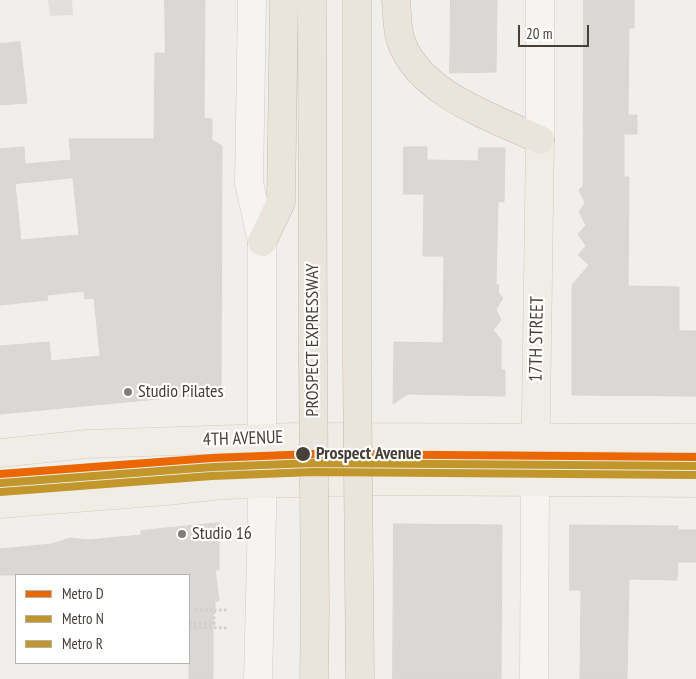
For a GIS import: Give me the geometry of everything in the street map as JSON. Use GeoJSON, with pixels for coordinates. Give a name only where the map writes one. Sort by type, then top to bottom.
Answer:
{"type":"FeatureCollection","features":[{"type":"Feature","properties":{"kind":"highway"},"geometry":{"type":"LineString","coordinates":[[262,242],[281,202],[284,0]]}},
{"type":"Feature","properties":{"kind":"highway","name":"PROSPECT EXPRESSWAY"},"geometry":{"type":"LineString","coordinates":[[312,0],[316,610],[314,679]]}},
{"type":"Feature","properties":{"kind":"highway"},"geometry":{"type":"LineString","coordinates":[[357,0],[357,361],[360,679]]}},
{"type":"Feature","properties":{"kind":"highway"},"geometry":{"type":"LineString","coordinates":[[396,0],[400,38],[410,59],[425,78],[463,103],[540,140]]}},
{"type":"Feature","properties":{"kind":"main road"},"geometry":{"type":"LineString","coordinates":[[252,0],[249,183],[262,242],[262,484],[258,679]]}},
{"type":"Feature","properties":{"kind":"main road","name":"17TH STREET"},"geometry":{"type":"LineString","coordinates":[[534,679],[540,0]]}},
{"type":"Feature","properties":{"kind":"main road","name":"4TH AVENUE"},"geometry":{"type":"LineString","coordinates":[[0,453],[87,444],[296,437],[696,438]]}},
{"type":"Feature","properties":{"kind":"main road"},"geometry":{"type":"LineString","coordinates":[[0,504],[166,491],[223,484],[376,481],[696,483]]}},
{"type":"Feature","properties":{"kind":"path"},"geometry":{"type":"LineString","coordinates":[[194,610],[227,610]]}},
{"type":"Feature","properties":{"kind":"path"},"geometry":{"type":"LineString","coordinates":[[190,623],[214,624],[214,610]]}},
{"type":"Feature","properties":{"kind":"path"},"geometry":{"type":"LineString","coordinates":[[190,628],[226,628]]}},
{"type":"Feature","properties":{"kind":"shaded area"},"geometry":{"type":"Polygon","coordinates":[[[48,0],[72,0],[73,15],[50,16],[48,0]]]}},
{"type":"Feature","properties":{"kind":"building"},"geometry":{"type":"Polygon","coordinates":[[[165,0],[205,0],[204,118],[212,119],[212,140],[222,146],[221,393],[0,414],[0,346],[49,342],[51,361],[100,356],[94,298],[85,299],[84,291],[47,295],[48,300],[0,305],[0,149],[24,147],[25,164],[71,160],[69,139],[154,139],[155,53],[165,53],[165,0]],[[73,178],[15,184],[21,240],[79,235],[73,178]]]}},
{"type":"Feature","properties":{"kind":"building"},"geometry":{"type":"Polygon","coordinates":[[[451,0],[497,0],[496,72],[450,73],[451,0]]]}},
{"type":"Feature","properties":{"kind":"building"},"geometry":{"type":"Polygon","coordinates":[[[584,0],[634,0],[634,28],[629,28],[628,115],[637,115],[637,134],[624,134],[624,177],[629,177],[628,286],[679,287],[679,331],[696,331],[696,396],[572,395],[572,285],[589,265],[578,255],[586,246],[578,234],[586,225],[579,212],[585,203],[579,190],[583,186],[584,0]]]}},
{"type":"Feature","properties":{"kind":"building"},"geometry":{"type":"Polygon","coordinates":[[[20,42],[27,103],[0,105],[0,44],[20,42]]]}},
{"type":"Feature","properties":{"kind":"building"},"geometry":{"type":"Polygon","coordinates":[[[404,147],[427,147],[427,160],[478,161],[479,148],[505,148],[504,202],[498,201],[496,285],[499,285],[498,292],[503,298],[496,309],[501,320],[493,330],[501,340],[501,370],[505,370],[505,396],[408,394],[393,404],[394,342],[443,343],[444,256],[423,256],[424,194],[404,194],[404,147]]]}},
{"type":"Feature","properties":{"kind":"building"},"geometry":{"type":"Polygon","coordinates":[[[219,523],[219,570],[215,570],[219,601],[215,601],[215,608],[213,608],[213,679],[189,679],[190,574],[0,575],[0,549],[52,544],[70,538],[88,540],[141,535],[141,531],[219,523]]]}},
{"type":"Feature","properties":{"kind":"building"},"geometry":{"type":"Polygon","coordinates":[[[394,524],[502,525],[501,679],[393,679],[394,524]]]}},
{"type":"Feature","properties":{"kind":"building"},"geometry":{"type":"Polygon","coordinates":[[[570,525],[678,526],[678,530],[696,530],[696,562],[678,562],[677,580],[629,579],[627,679],[580,679],[581,590],[570,590],[570,525]]]}},
{"type":"Feature","properties":{"kind":"metro line","name":"D"},"geometry":{"type":"LineString","coordinates":[[0,474],[212,458],[313,454],[696,457]]}},
{"type":"Feature","properties":{"kind":"metro line","name":"N"},"geometry":{"type":"LineString","coordinates":[[1,483],[213,467],[313,463],[696,466]]}},
{"type":"Feature","properties":{"kind":"metro line","name":"R"},"geometry":{"type":"LineString","coordinates":[[0,492],[212,476],[313,472],[696,475]]}},
{"type":"Feature","properties":{"kind":"place","name":"Studio Pilates"},"geometry":{"type":"Point","coordinates":[128,392]}},
{"type":"Feature","properties":{"kind":"place","name":"Prospect Avenue"},"geometry":{"type":"Point","coordinates":[303,454]}},
{"type":"Feature","properties":{"kind":"place","name":"Studio 16"},"geometry":{"type":"Point","coordinates":[182,534]}}]}
